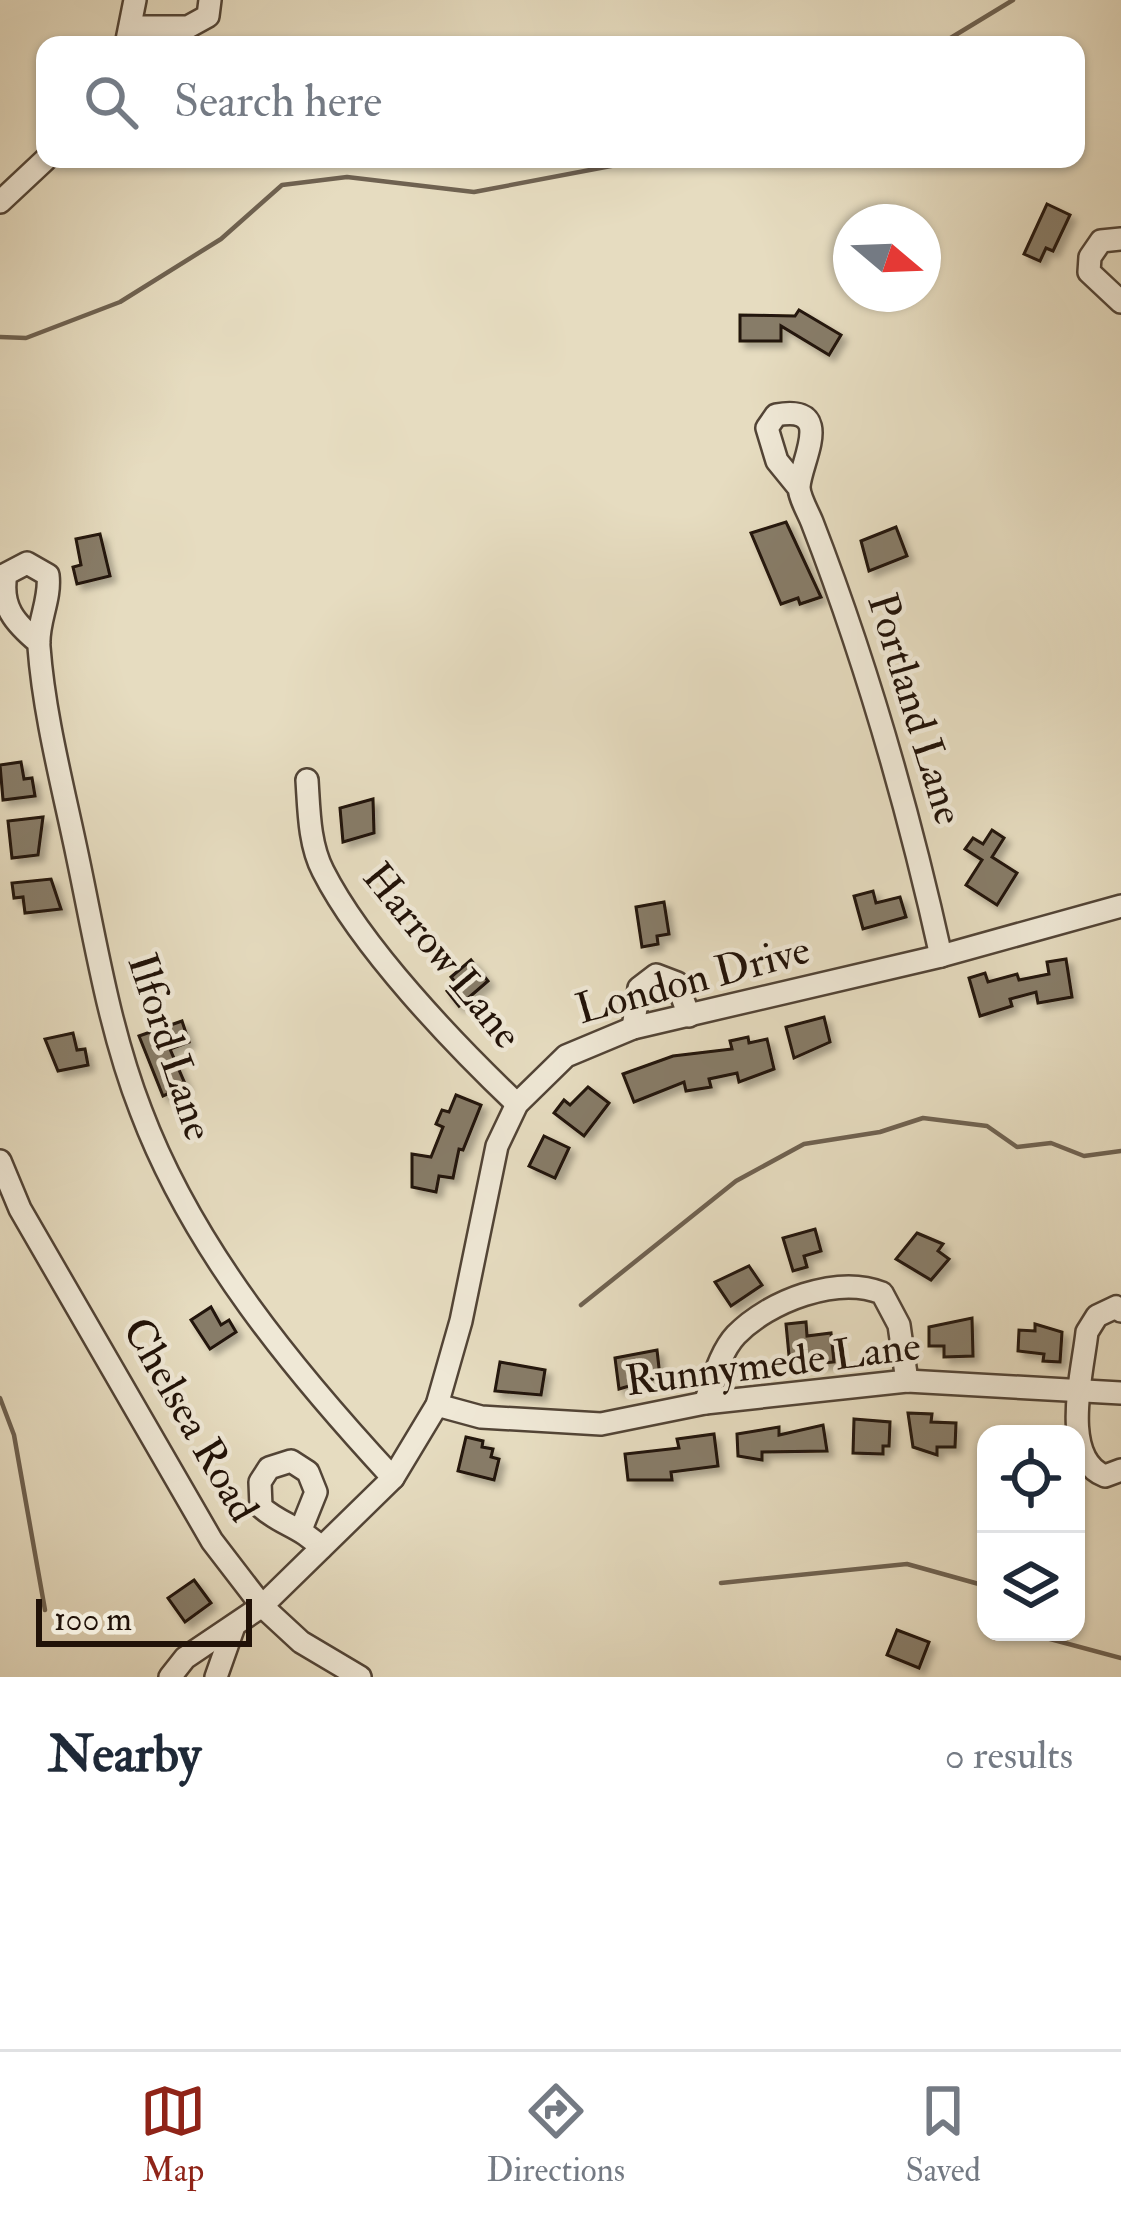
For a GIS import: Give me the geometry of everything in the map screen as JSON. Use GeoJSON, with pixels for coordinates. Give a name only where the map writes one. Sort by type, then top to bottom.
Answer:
{"type":"FeatureCollection","features":[{"type":"Feature","properties":{"kind":"street"},"geometry":{"type":"LineString","coordinates":[[135,0],[129,36],[188,27],[208,16],[210,0]]}},
{"type":"Feature","properties":{"kind":"street"},"geometry":{"type":"LineString","coordinates":[[0,202],[36,168]]}},
{"type":"Feature","properties":{"kind":"street"},"geometry":{"type":"LineString","coordinates":[[1121,239],[1101,241],[1090,257],[1089,272],[1121,302]]}},
{"type":"Feature","properties":{"kind":"street","name":"Portland Lane"},"geometry":{"type":"LineString","coordinates":[[799,488],[884,723],[940,956]]}},
{"type":"Feature","properties":{"kind":"street","name":"Ilford Lane"},"geometry":{"type":"LineString","coordinates":[[39,643],[106,995],[141,1111],[189,1210],[236,1286],[294,1364],[393,1478]]}},
{"type":"Feature","properties":{"kind":"street","name":"Harrow Lane"},"geometry":{"type":"LineString","coordinates":[[307,781],[311,833],[322,870],[450,1040],[517,1104]]}},
{"type":"Feature","properties":{"kind":"street","name":"London Drive"},"geometry":{"type":"LineString","coordinates":[[170,1677],[185,1658],[262,1606],[393,1478],[436,1405],[461,1321],[497,1146],[517,1104],[566,1056],[633,1028],[940,956],[1121,906]]}},
{"type":"Feature","properties":{"kind":"street"},"geometry":{"type":"LineString","coordinates":[[633,1028],[639,988],[656,975],[677,982],[689,1016]]}},
{"type":"Feature","properties":{"kind":"street","name":"Chelsea Road"},"geometry":{"type":"LineString","coordinates":[[0,1161],[20,1209],[212,1541],[262,1606],[301,1642],[360,1677]]}},
{"type":"Feature","properties":{"kind":"street"},"geometry":{"type":"LineString","coordinates":[[705,1403],[733,1337],[794,1298],[850,1286],[882,1293],[899,1324],[908,1381]]}},
{"type":"Feature","properties":{"kind":"street"},"geometry":{"type":"LineString","coordinates":[[1121,1311],[1116,1307],[1097,1316],[1087,1332],[1078,1448],[1085,1463],[1105,1476],[1121,1470]]}},
{"type":"Feature","properties":{"kind":"street","name":"Runnymede Lane"},"geometry":{"type":"LineString","coordinates":[[436,1405],[481,1417],[601,1424],[705,1403],[908,1381],[1121,1393]]}},
{"type":"Feature","properties":{"kind":"street"},"geometry":{"type":"LineString","coordinates":[[302,1527],[322,1548]]}},
{"type":"Feature","properties":{"kind":"street"},"geometry":{"type":"LineString","coordinates":[[216,1677],[233,1628]]}},
{"type":"Feature","properties":{"kind":"building"},"geometry":{"type":"Polygon","coordinates":[[[1047,204],[1070,215],[1053,251],[1046,248],[1040,261],[1024,254],[1047,204]]]}},
{"type":"Feature","properties":{"kind":"building"},"geometry":{"type":"Polygon","coordinates":[[[799,310],[841,335],[829,355],[781,326],[781,341],[740,341],[740,315],[795,316],[799,310]]]}},
{"type":"Feature","properties":{"kind":"building"},"geometry":{"type":"Polygon","coordinates":[[[786,522],[821,597],[800,604],[798,598],[781,604],[751,533],[786,522]]]}},
{"type":"Feature","properties":{"kind":"building"},"geometry":{"type":"Polygon","coordinates":[[[896,527],[907,556],[869,571],[861,541],[896,527]]]}},
{"type":"Feature","properties":{"kind":"building"},"geometry":{"type":"Polygon","coordinates":[[[100,534],[110,576],[77,584],[73,567],[81,565],[76,539],[100,534]]]}},
{"type":"Feature","properties":{"kind":"building"},"geometry":{"type":"Polygon","coordinates":[[[21,762],[24,779],[32,778],[35,796],[3,800],[0,765],[21,762]]]}},
{"type":"Feature","properties":{"kind":"building"},"geometry":{"type":"Polygon","coordinates":[[[373,799],[374,833],[343,842],[340,808],[373,799]]]}},
{"type":"Feature","properties":{"kind":"building"},"geometry":{"type":"Polygon","coordinates":[[[43,817],[38,855],[12,858],[8,821],[43,817]]]}},
{"type":"Feature","properties":{"kind":"building"},"geometry":{"type":"Polygon","coordinates":[[[992,830],[1004,838],[992,857],[1017,873],[997,905],[966,885],[982,860],[965,849],[973,838],[983,844],[992,830]]]}},
{"type":"Feature","properties":{"kind":"building"},"geometry":{"type":"Polygon","coordinates":[[[51,879],[61,909],[25,913],[23,897],[14,898],[12,883],[51,879]]]}},
{"type":"Feature","properties":{"kind":"building"},"geometry":{"type":"Polygon","coordinates":[[[873,891],[876,903],[900,897],[906,917],[863,929],[854,896],[873,891]]]}},
{"type":"Feature","properties":{"kind":"building"},"geometry":{"type":"Polygon","coordinates":[[[664,902],[669,934],[657,936],[658,944],[642,947],[636,907],[664,902]]]}},
{"type":"Feature","properties":{"kind":"building"},"geometry":{"type":"Polygon","coordinates":[[[1066,959],[1072,997],[1038,1003],[1036,992],[1010,999],[1012,1006],[980,1016],[969,978],[985,973],[988,982],[1017,974],[1019,980],[1049,974],[1047,962],[1066,959]]]}},
{"type":"Feature","properties":{"kind":"building"},"geometry":{"type":"Polygon","coordinates":[[[471,960],[488,981],[459,1006],[447,991],[456,983],[451,977],[471,960]]]}},
{"type":"Feature","properties":{"kind":"building"},"geometry":{"type":"Polygon","coordinates":[[[824,1017],[830,1042],[794,1058],[786,1027],[824,1017]]]}},
{"type":"Feature","properties":{"kind":"building"},"geometry":{"type":"Polygon","coordinates":[[[182,1021],[189,1042],[170,1049],[186,1086],[163,1096],[139,1036],[182,1021]]]}},
{"type":"Feature","properties":{"kind":"building"},"geometry":{"type":"Polygon","coordinates":[[[73,1033],[77,1050],[85,1049],[88,1065],[58,1071],[45,1039],[73,1033]]]}},
{"type":"Feature","properties":{"kind":"building"},"geometry":{"type":"Polygon","coordinates":[[[748,1037],[749,1043],[767,1039],[774,1069],[739,1082],[737,1073],[709,1079],[711,1087],[686,1091],[684,1082],[634,1102],[623,1074],[673,1056],[732,1049],[730,1041],[748,1037]]]}},
{"type":"Feature","properties":{"kind":"building"},"geometry":{"type":"Polygon","coordinates":[[[588,1087],[609,1103],[584,1136],[554,1113],[564,1100],[570,1105],[588,1087]]]}},
{"type":"Feature","properties":{"kind":"building"},"geometry":{"type":"Polygon","coordinates":[[[456,1095],[481,1105],[463,1150],[459,1149],[453,1178],[439,1176],[436,1192],[412,1187],[412,1154],[431,1157],[443,1127],[436,1124],[442,1110],[449,1112],[456,1095]]]}},
{"type":"Feature","properties":{"kind":"building"},"geometry":{"type":"Polygon","coordinates":[[[544,1136],[569,1148],[555,1178],[529,1166],[544,1136]]]}},
{"type":"Feature","properties":{"kind":"building"},"geometry":{"type":"Polygon","coordinates":[[[815,1229],[821,1251],[804,1256],[807,1267],[793,1271],[783,1238],[815,1229]]]}},
{"type":"Feature","properties":{"kind":"building"},"geometry":{"type":"Polygon","coordinates":[[[917,1233],[943,1244],[938,1251],[949,1259],[931,1280],[896,1259],[917,1233]]]}},
{"type":"Feature","properties":{"kind":"building"},"geometry":{"type":"Polygon","coordinates":[[[749,1266],[762,1285],[731,1306],[715,1282],[749,1266]]]}},
{"type":"Feature","properties":{"kind":"building"},"geometry":{"type":"Polygon","coordinates":[[[211,1307],[221,1325],[229,1320],[236,1332],[210,1349],[191,1320],[211,1307]]]}},
{"type":"Feature","properties":{"kind":"building"},"geometry":{"type":"Polygon","coordinates":[[[972,1318],[973,1356],[944,1357],[944,1346],[929,1346],[929,1327],[972,1318]]]}},
{"type":"Feature","properties":{"kind":"building"},"geometry":{"type":"Polygon","coordinates":[[[806,1322],[807,1336],[831,1333],[834,1362],[790,1366],[786,1324],[806,1322]]]}},
{"type":"Feature","properties":{"kind":"building"},"geometry":{"type":"Polygon","coordinates":[[[1035,1324],[1062,1332],[1060,1362],[1043,1361],[1044,1354],[1018,1351],[1019,1330],[1035,1331],[1035,1324]]]}},
{"type":"Feature","properties":{"kind":"building"},"geometry":{"type":"Polygon","coordinates":[[[657,1350],[660,1377],[619,1389],[615,1358],[657,1350]]]}},
{"type":"Feature","properties":{"kind":"building"},"geometry":{"type":"Polygon","coordinates":[[[500,1362],[545,1370],[541,1395],[495,1391],[500,1362]]]}},
{"type":"Feature","properties":{"kind":"building"},"geometry":{"type":"Polygon","coordinates":[[[908,1413],[932,1414],[931,1422],[956,1423],[955,1447],[937,1447],[937,1455],[913,1447],[908,1413]]]}},
{"type":"Feature","properties":{"kind":"building"},"geometry":{"type":"Polygon","coordinates":[[[854,1419],[890,1422],[889,1446],[883,1446],[883,1454],[853,1453],[854,1419]]]}},
{"type":"Feature","properties":{"kind":"building"},"geometry":{"type":"Polygon","coordinates":[[[823,1425],[827,1451],[762,1452],[762,1460],[738,1456],[737,1434],[779,1427],[779,1435],[823,1425]]]}},
{"type":"Feature","properties":{"kind":"building"},"geometry":{"type":"Polygon","coordinates":[[[714,1434],[718,1466],[671,1472],[672,1480],[628,1480],[625,1454],[679,1448],[677,1439],[714,1434]]]}},
{"type":"Feature","properties":{"kind":"building"},"geometry":{"type":"Polygon","coordinates":[[[466,1437],[493,1449],[491,1457],[499,1459],[494,1480],[458,1471],[466,1437]]]}},
{"type":"Feature","properties":{"kind":"building"},"geometry":{"type":"Polygon","coordinates":[[[194,1580],[211,1603],[185,1622],[168,1598],[194,1580]]]}},
{"type":"Feature","properties":{"kind":"building"},"geometry":{"type":"Polygon","coordinates":[[[897,1630],[929,1642],[919,1668],[887,1655],[897,1630]]]}},
{"type":"Feature","properties":{"kind":"waterway"},"geometry":{"type":"LineString","coordinates":[[954,36],[1013,0]]}},
{"type":"Feature","properties":{"kind":"waterway"},"geometry":{"type":"LineString","coordinates":[[0,337],[26,338],[120,302],[221,239],[282,185],[347,177],[474,192],[601,168]]}},
{"type":"Feature","properties":{"kind":"waterway"},"geometry":{"type":"LineString","coordinates":[[581,1305],[736,1181],[804,1144],[880,1132],[923,1118],[987,1126],[1017,1147],[1051,1143],[1084,1156],[1121,1151]]}},
{"type":"Feature","properties":{"kind":"waterway"},"geometry":{"type":"LineString","coordinates":[[0,1398],[14,1435],[45,1610]]}},
{"type":"Feature","properties":{"kind":"waterway"},"geometry":{"type":"LineString","coordinates":[[721,1583],[907,1564],[977,1583]]}},
{"type":"Feature","properties":{"kind":"waterway"},"geometry":{"type":"LineString","coordinates":[[1058,1641],[1121,1658]]}}]}
